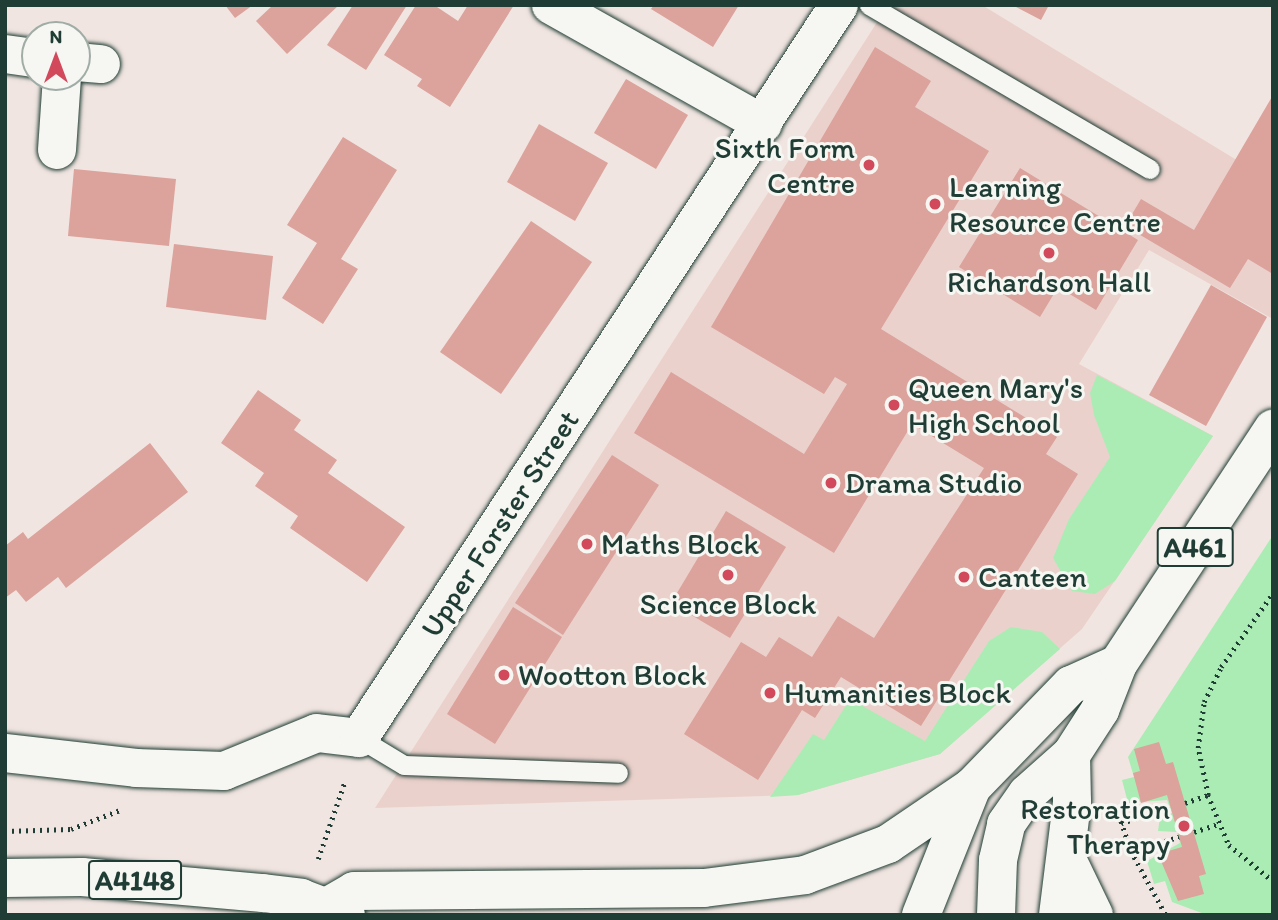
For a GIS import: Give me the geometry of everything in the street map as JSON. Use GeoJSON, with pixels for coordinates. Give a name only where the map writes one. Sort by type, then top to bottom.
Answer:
{"type":"FeatureCollection","features":[{"type":"Feature","properties":{"kind":"main road"},"geometry":{"type":"LineString","coordinates":[[551,5],[762,124]]}},
{"type":"Feature","properties":{"kind":"main road","name":"Upper Forster Street"},"geometry":{"type":"LineString","coordinates":[[359,738],[839,5]]}},
{"type":"Feature","properties":{"kind":"main road"},"geometry":{"type":"LineString","coordinates":[[57,150],[61,91]]}},
{"type":"Feature","properties":{"kind":"main road","name":"A461"},"geometry":{"type":"LineString","coordinates":[[1118,664],[1273,429]]}},
{"type":"Feature","properties":{"kind":"main road"},"geometry":{"type":"LineString","coordinates":[[996,915],[998,860],[1006,824],[1027,794],[1071,755],[1100,710],[1118,664]]}},
{"type":"Feature","properties":{"kind":"main road"},"geometry":{"type":"LineString","coordinates":[[324,907],[354,891],[704,888],[805,875],[888,844],[972,787],[1071,685],[1118,664]]}},
{"type":"Feature","properties":{"kind":"main road"},"geometry":{"type":"LineString","coordinates":[[5,752],[136,768],[224,771],[317,733],[359,738]]}},
{"type":"Feature","properties":{"kind":"main road"},"geometry":{"type":"LineString","coordinates":[[1058,915],[1057,886],[1067,859],[1071,755]]}},
{"type":"Feature","properties":{"kind":"main road"},"geometry":{"type":"LineString","coordinates":[[920,915],[972,787]]}},
{"type":"Feature","properties":{"kind":"main road"},"geometry":{"type":"LineString","coordinates":[[1067,859],[1094,915]]}},
{"type":"Feature","properties":{"kind":"main road","name":"A4148"},"geometry":{"type":"LineString","coordinates":[[5,878],[154,882],[324,907]]}},
{"type":"Feature","properties":{"kind":"lane"},"geometry":{"type":"LineString","coordinates":[[869,5],[1150,169]]}},
{"type":"Feature","properties":{"kind":"lane"},"geometry":{"type":"LineString","coordinates":[[359,738],[404,765],[618,773]]}},
{"type":"Feature","properties":{"kind":"path"},"geometry":{"type":"LineString","coordinates":[[1273,593],[1221,667],[1204,702],[1198,748],[1208,796],[1219,824],[1240,858],[1273,881]]}},
{"type":"Feature","properties":{"kind":"path"},"geometry":{"type":"LineString","coordinates":[[324,907],[359,738]]}},
{"type":"Feature","properties":{"kind":"path"},"geometry":{"type":"LineString","coordinates":[[1185,803],[1208,796]]}},
{"type":"Feature","properties":{"kind":"path"},"geometry":{"type":"LineString","coordinates":[[1166,915],[1131,851],[1121,823],[1170,808]]}},
{"type":"Feature","properties":{"kind":"path"},"geometry":{"type":"LineString","coordinates":[[1194,832],[1219,824]]}},
{"type":"Feature","properties":{"kind":"path"},"geometry":{"type":"LineString","coordinates":[[5,831],[71,829]]}},
{"type":"Feature","properties":{"kind":"path"},"geometry":{"type":"LineString","coordinates":[[1131,851],[1179,837]]}},
{"type":"Feature","properties":{"kind":"shaded area","name":"Queen Mary's High School"},"geometry":{"type":"Polygon","coordinates":[[[888,5],[982,5],[1273,182],[1273,319],[1149,250],[1079,364],[1213,436],[1082,629],[940,754],[798,795],[375,808],[888,5]]]}},
{"type":"Feature","properties":{"kind":"green space"},"geometry":{"type":"Polygon","coordinates":[[[1097,375],[1213,436],[1115,581],[1095,594],[1072,591],[1053,558],[1069,519],[1110,457],[1094,415],[1090,393],[1097,375]]]}},
{"type":"Feature","properties":{"kind":"green space"},"geometry":{"type":"Polygon","coordinates":[[[1273,535],[1273,915],[1207,915],[1172,902],[1165,881],[1154,884],[1147,861],[1180,843],[1177,832],[1158,831],[1160,817],[1172,813],[1167,800],[1128,803],[1122,780],[1134,777],[1128,757],[1273,535]]]}},
{"type":"Feature","properties":{"kind":"green space"},"geometry":{"type":"Polygon","coordinates":[[[1011,627],[1042,632],[1060,649],[940,754],[798,795],[770,797],[813,734],[824,740],[850,699],[925,741],[989,641],[1011,627]]]}},
{"type":"Feature","properties":{"kind":"building"},"geometry":{"type":"Polygon","coordinates":[[[225,5],[253,5],[235,18],[225,5]]]}},
{"type":"Feature","properties":{"kind":"building"},"geometry":{"type":"Polygon","coordinates":[[[273,5],[339,5],[287,54],[256,21],[273,5]]]}},
{"type":"Feature","properties":{"kind":"building"},"geometry":{"type":"Polygon","coordinates":[[[353,5],[407,5],[366,70],[327,45],[353,5]]]}},
{"type":"Feature","properties":{"kind":"building"},"geometry":{"type":"Polygon","coordinates":[[[416,5],[434,5],[458,21],[468,5],[514,5],[450,107],[417,86],[422,79],[384,55],[416,5]]]}},
{"type":"Feature","properties":{"kind":"building"},"geometry":{"type":"Polygon","coordinates":[[[654,5],[739,5],[713,47],[651,9],[654,5]]]}},
{"type":"Feature","properties":{"kind":"building"},"geometry":{"type":"Polygon","coordinates":[[[1012,5],[1049,5],[1041,20],[1012,5]]]}},
{"type":"Feature","properties":{"kind":"building"},"geometry":{"type":"Polygon","coordinates":[[[875,47],[931,81],[915,107],[989,151],[881,329],[1057,437],[1046,454],[1078,474],[921,726],[841,677],[815,718],[802,710],[758,780],[684,734],[741,642],[766,657],[779,637],[812,657],[838,616],[874,638],[984,468],[912,424],[834,553],[634,433],[671,372],[804,454],[847,384],[835,377],[824,394],[711,327],[875,47]]]}},
{"type":"Feature","properties":{"kind":"building"},"geometry":{"type":"Polygon","coordinates":[[[626,79],[688,115],[656,169],[594,133],[626,79]]]}},
{"type":"Feature","properties":{"kind":"building"},"geometry":{"type":"Polygon","coordinates":[[[1273,95],[1273,274],[1248,259],[1230,288],[1125,226],[1141,199],[1194,230],[1273,95]]]}},
{"type":"Feature","properties":{"kind":"building"},"geometry":{"type":"Polygon","coordinates":[[[539,124],[608,163],[575,221],[507,182],[539,124]]]}},
{"type":"Feature","properties":{"kind":"building"},"geometry":{"type":"Polygon","coordinates":[[[343,137],[397,170],[341,259],[358,269],[323,324],[282,298],[317,243],[287,225],[343,137]]]}},
{"type":"Feature","properties":{"kind":"building","name":"Richardson Hall"},"geometry":{"type":"Polygon","coordinates":[[[1020,168],[1138,240],[1096,310],[1058,287],[1040,317],[959,267],[1020,168]]]}},
{"type":"Feature","properties":{"kind":"building"},"geometry":{"type":"Polygon","coordinates":[[[74,169],[176,179],[169,246],[68,236],[74,169]]]}},
{"type":"Feature","properties":{"kind":"building"},"geometry":{"type":"Polygon","coordinates":[[[531,221],[592,262],[501,394],[440,352],[531,221]]]}},
{"type":"Feature","properties":{"kind":"building"},"geometry":{"type":"Polygon","coordinates":[[[174,244],[273,256],[266,320],[166,307],[174,244]]]}},
{"type":"Feature","properties":{"kind":"building"},"geometry":{"type":"Polygon","coordinates":[[[1211,285],[1267,317],[1206,426],[1149,395],[1211,285]]]}},
{"type":"Feature","properties":{"kind":"building"},"geometry":{"type":"Polygon","coordinates":[[[258,390],[301,420],[294,430],[337,460],[328,473],[405,527],[367,582],[290,528],[298,516],[255,486],[264,473],[221,443],[258,390]]]}},
{"type":"Feature","properties":{"kind":"building"},"geometry":{"type":"Polygon","coordinates":[[[150,443],[188,492],[66,588],[58,577],[26,602],[16,590],[5,598],[5,546],[23,532],[28,539],[150,443]]]}},
{"type":"Feature","properties":{"kind":"building","name":"Maths Block"},"geometry":{"type":"Polygon","coordinates":[[[612,455],[659,485],[563,635],[515,603],[612,455]]]}},
{"type":"Feature","properties":{"kind":"building","name":"Science Block"},"geometry":{"type":"Polygon","coordinates":[[[726,511],[786,547],[730,638],[671,603],[726,511]]]}},
{"type":"Feature","properties":{"kind":"building","name":"Wootton Block"},"geometry":{"type":"Polygon","coordinates":[[[513,607],[562,637],[495,744],[447,714],[513,607]]]}},
{"type":"Feature","properties":{"kind":"building","name":"Restoration Therapy"},"geometry":{"type":"Polygon","coordinates":[[[1159,742],[1166,764],[1173,762],[1206,874],[1199,876],[1204,894],[1178,901],[1158,854],[1182,847],[1167,795],[1141,803],[1133,773],[1140,771],[1134,749],[1159,742]]]}},
{"type":"Feature","properties":{"kind":"place","name":"Sixth Form Centre"},"geometry":{"type":"Point","coordinates":[869,165]}},
{"type":"Feature","properties":{"kind":"place","name":"Learning Resource Centre"},"geometry":{"type":"Point","coordinates":[935,204]}},
{"type":"Feature","properties":{"kind":"place","name":"Richardson Hall"},"geometry":{"type":"Point","coordinates":[1049,253]}},
{"type":"Feature","properties":{"kind":"place","name":"Queen Mary's High School"},"geometry":{"type":"Point","coordinates":[894,405]}},
{"type":"Feature","properties":{"kind":"place","name":"Drama Studio"},"geometry":{"type":"Point","coordinates":[831,483]}},
{"type":"Feature","properties":{"kind":"place","name":"Maths Block"},"geometry":{"type":"Point","coordinates":[587,544]}},
{"type":"Feature","properties":{"kind":"place","name":"Science Block"},"geometry":{"type":"Point","coordinates":[728,575]}},
{"type":"Feature","properties":{"kind":"place","name":"Canteen"},"geometry":{"type":"Point","coordinates":[964,577]}},
{"type":"Feature","properties":{"kind":"place","name":"Wootton Block"},"geometry":{"type":"Point","coordinates":[504,675]}},
{"type":"Feature","properties":{"kind":"place","name":"Humanities Block"},"geometry":{"type":"Point","coordinates":[770,693]}},
{"type":"Feature","properties":{"kind":"place","name":"Restoration Therapy"},"geometry":{"type":"Point","coordinates":[1184,826]}}]}
